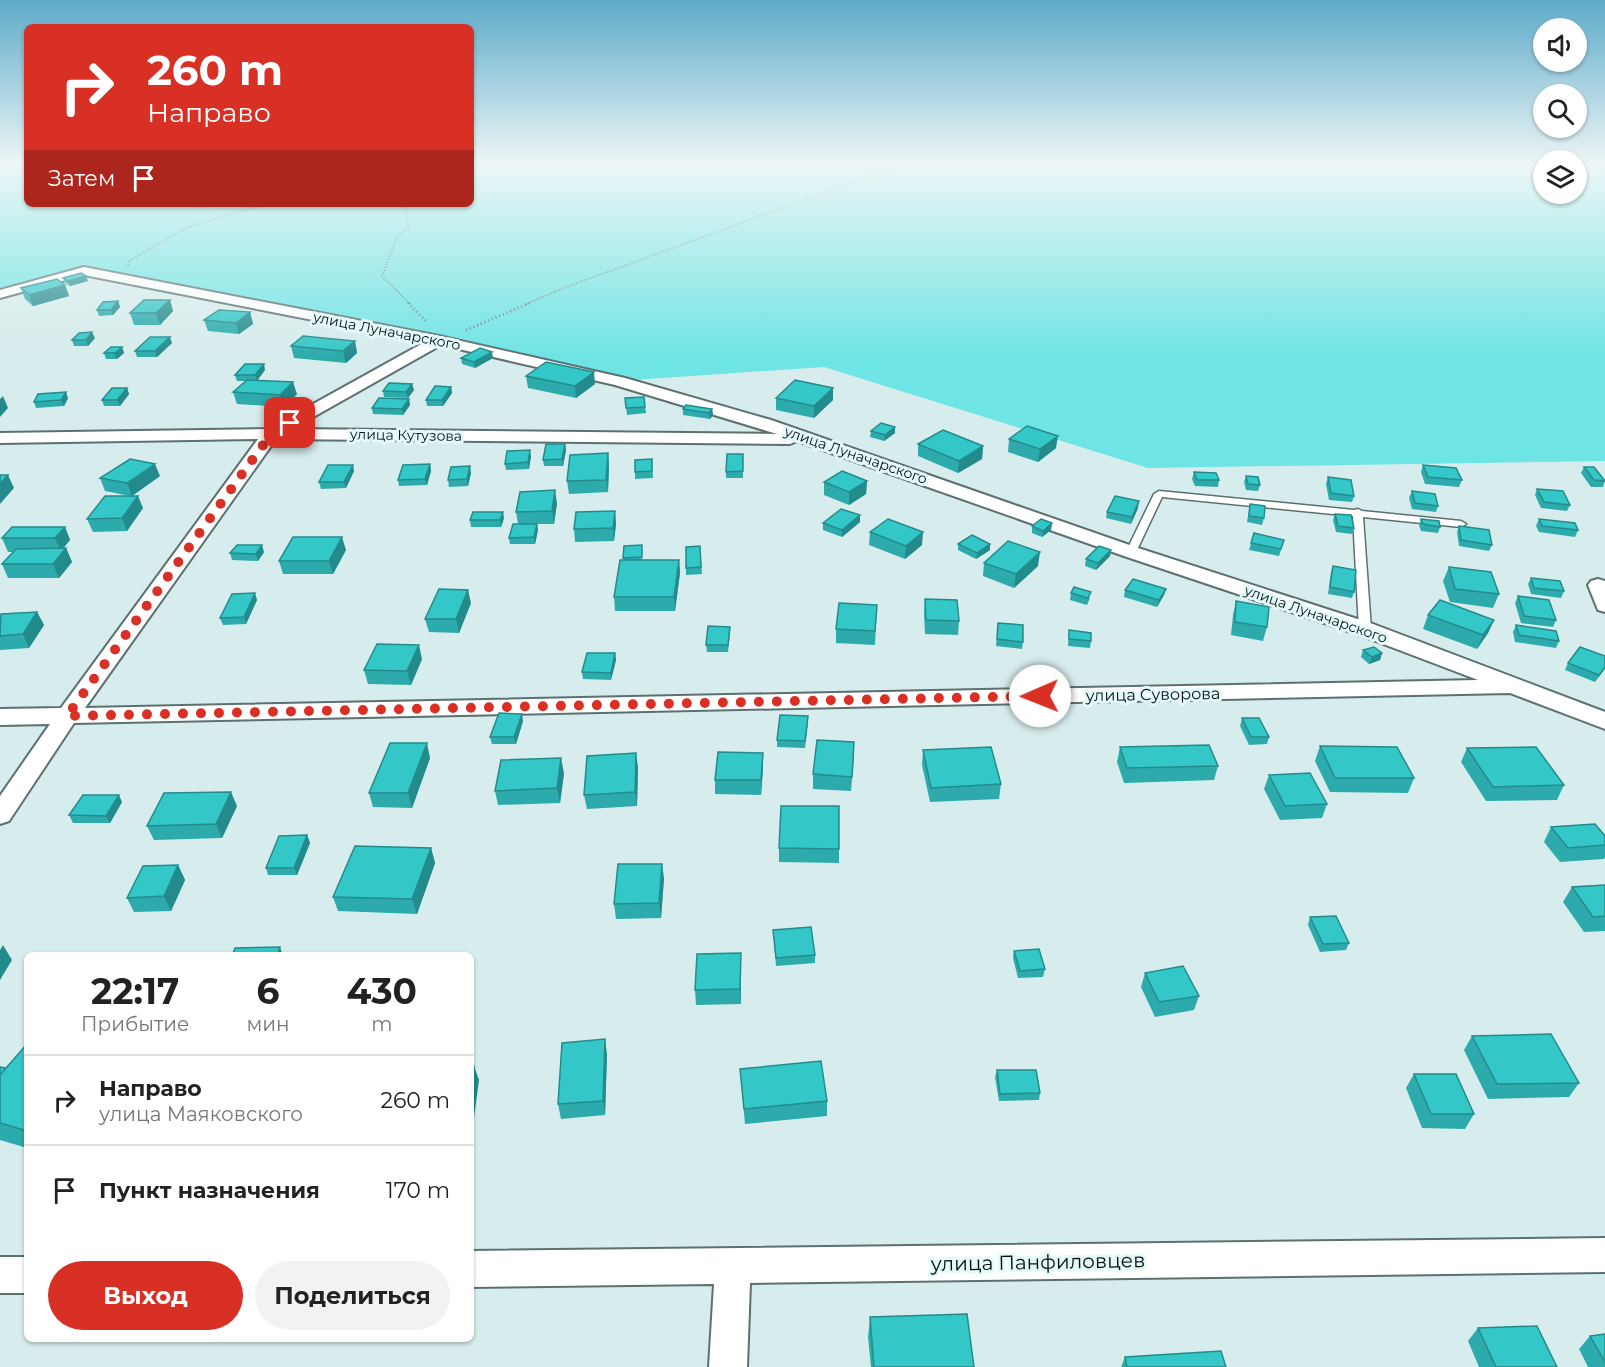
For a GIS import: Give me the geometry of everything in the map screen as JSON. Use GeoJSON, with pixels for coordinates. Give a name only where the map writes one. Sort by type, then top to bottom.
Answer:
{"type":"FeatureCollection","features":[{"type":"Feature","properties":{"kind":"street","name":"улица Луначарского"},"geometry":{"type":"LineString","coordinates":[[0,294],[84,271],[439,340],[619,381],[813,440],[1131,552],[1365,629],[1605,721]]}},
{"type":"Feature","properties":{"kind":"street"},"geometry":{"type":"LineString","coordinates":[[0,815],[67,716],[271,434],[439,340]]}},
{"type":"Feature","properties":{"kind":"street","name":"улица Кутузова"},"geometry":{"type":"LineString","coordinates":[[0,438],[271,434],[813,440]]}},
{"type":"Feature","properties":{"kind":"street"},"geometry":{"type":"LineString","coordinates":[[1598,585],[1605,606]]}},
{"type":"Feature","properties":{"kind":"street","name":"улица Суворова"},"geometry":{"type":"LineString","coordinates":[[0,717],[1515,686]]}},
{"type":"Feature","properties":{"kind":"street","name":"улица Панфиловцев"},"geometry":{"type":"LineString","coordinates":[[474,1269],[1605,1255]]}},
{"type":"Feature","properties":{"kind":"street"},"geometry":{"type":"LineString","coordinates":[[728,1367],[733,1266]]}},
{"type":"Feature","properties":{"kind":"street"},"geometry":{"type":"LineString","coordinates":[[0,1275],[24,1275]]}},
{"type":"Feature","properties":{"kind":"lane"},"geometry":{"type":"LineString","coordinates":[[1131,552],[1159,494],[1461,524]]}},
{"type":"Feature","properties":{"kind":"lane"},"geometry":{"type":"LineString","coordinates":[[1358,512],[1365,629]]}},
{"type":"Feature","properties":{"kind":"path"},"geometry":{"type":"LineString","coordinates":[[128,280],[129,261],[185,229]]}},
{"type":"Feature","properties":{"kind":"path"},"geometry":{"type":"LineString","coordinates":[[408,229],[398,235],[382,276],[419,311],[439,340],[569,286],[725,229]]}},
{"type":"Feature","properties":{"kind":"shaded area"},"geometry":{"type":"Polygon","coordinates":[[[0,229],[1605,229],[1605,461],[1148,468],[824,367],[619,381],[84,271],[0,294],[0,229]]]}},
{"type":"Feature","properties":{"kind":"building"},"geometry":{"type":"Polygon","coordinates":[[[81,273],[86,276],[68,281],[63,278],[81,273]]]}},
{"type":"Feature","properties":{"kind":"building"},"geometry":{"type":"Polygon","coordinates":[[[57,279],[65,285],[29,295],[21,288],[57,279]]]}},
{"type":"Feature","properties":{"kind":"building"},"geometry":{"type":"Polygon","coordinates":[[[144,300],[170,300],[156,313],[130,313],[144,300]]]}},
{"type":"Feature","properties":{"kind":"building"},"geometry":{"type":"Polygon","coordinates":[[[118,301],[111,310],[97,310],[103,302],[118,301]]]}},
{"type":"Feature","properties":{"kind":"building"},"geometry":{"type":"Polygon","coordinates":[[[219,310],[250,312],[236,323],[204,320],[219,310]]]}},
{"type":"Feature","properties":{"kind":"building"},"geometry":{"type":"Polygon","coordinates":[[[92,332],[86,340],[72,340],[79,333],[92,332]]]}},
{"type":"Feature","properties":{"kind":"building"},"geometry":{"type":"Polygon","coordinates":[[[303,336],[355,341],[343,351],[291,346],[303,336]]]}},
{"type":"Feature","properties":{"kind":"building"},"geometry":{"type":"Polygon","coordinates":[[[150,337],[170,337],[155,351],[135,351],[150,337]]]}},
{"type":"Feature","properties":{"kind":"building"},"geometry":{"type":"Polygon","coordinates":[[[111,347],[122,347],[115,353],[104,353],[111,347]]]}},
{"type":"Feature","properties":{"kind":"building"},"geometry":{"type":"Polygon","coordinates":[[[480,348],[492,352],[474,362],[461,358],[480,348]]]}},
{"type":"Feature","properties":{"kind":"building"},"geometry":{"type":"Polygon","coordinates":[[[546,362],[594,372],[575,386],[526,376],[546,362]]]}},
{"type":"Feature","properties":{"kind":"building"},"geometry":{"type":"Polygon","coordinates":[[[245,364],[264,364],[255,375],[235,375],[245,364]]]}},
{"type":"Feature","properties":{"kind":"building"},"geometry":{"type":"Polygon","coordinates":[[[247,380],[293,382],[280,395],[233,392],[247,380]]]}},
{"type":"Feature","properties":{"kind":"building"},"geometry":{"type":"Polygon","coordinates":[[[795,380],[833,388],[814,406],[776,398],[795,380]]]}},
{"type":"Feature","properties":{"kind":"building"},"geometry":{"type":"Polygon","coordinates":[[[389,383],[412,384],[406,392],[383,391],[389,383]]]}},
{"type":"Feature","properties":{"kind":"building"},"geometry":{"type":"Polygon","coordinates":[[[435,386],[451,387],[442,400],[426,400],[435,386]]]}},
{"type":"Feature","properties":{"kind":"building"},"geometry":{"type":"Polygon","coordinates":[[[112,388],[127,388],[117,400],[102,400],[112,388]]]}},
{"type":"Feature","properties":{"kind":"building"},"geometry":{"type":"Polygon","coordinates":[[[66,392],[61,400],[34,402],[38,394],[66,392]]]}},
{"type":"Feature","properties":{"kind":"building"},"geometry":{"type":"Polygon","coordinates":[[[644,397],[645,407],[626,408],[625,398],[644,397]]]}},
{"type":"Feature","properties":{"kind":"building"},"geometry":{"type":"Polygon","coordinates":[[[379,398],[409,399],[402,409],[372,408],[379,398]]]}},
{"type":"Feature","properties":{"kind":"building"},"geometry":{"type":"Polygon","coordinates":[[[686,405],[712,409],[709,413],[683,409],[686,405]]]}},
{"type":"Feature","properties":{"kind":"building"},"geometry":{"type":"Polygon","coordinates":[[[881,423],[895,427],[885,435],[871,431],[881,423]]]}},
{"type":"Feature","properties":{"kind":"building"},"geometry":{"type":"Polygon","coordinates":[[[1027,426],[1058,436],[1040,449],[1009,439],[1027,426]]]}},
{"type":"Feature","properties":{"kind":"building"},"geometry":{"type":"Polygon","coordinates":[[[943,430],[983,446],[959,461],[918,444],[943,430]]]}},
{"type":"Feature","properties":{"kind":"building"},"geometry":{"type":"Polygon","coordinates":[[[546,444],[565,444],[562,459],[543,460],[546,444]]]}},
{"type":"Feature","properties":{"kind":"building"},"geometry":{"type":"Polygon","coordinates":[[[530,450],[528,462],[505,464],[507,451],[530,450]]]}},
{"type":"Feature","properties":{"kind":"building"},"geometry":{"type":"Polygon","coordinates":[[[608,453],[606,480],[567,481],[570,455],[608,453]]]}},
{"type":"Feature","properties":{"kind":"building"},"geometry":{"type":"Polygon","coordinates":[[[727,454],[743,454],[743,471],[726,472],[727,454]]]}},
{"type":"Feature","properties":{"kind":"building"},"geometry":{"type":"Polygon","coordinates":[[[130,459],[155,464],[127,483],[100,478],[130,459]]]}},
{"type":"Feature","properties":{"kind":"building"},"geometry":{"type":"Polygon","coordinates":[[[652,459],[652,471],[635,472],[635,460],[652,459]]]}},
{"type":"Feature","properties":{"kind":"building"},"geometry":{"type":"Polygon","coordinates":[[[430,464],[425,479],[398,480],[403,465],[430,464]]]}},
{"type":"Feature","properties":{"kind":"building"},"geometry":{"type":"Polygon","coordinates":[[[328,465],[353,465],[344,482],[319,482],[328,465]]]}},
{"type":"Feature","properties":{"kind":"building"},"geometry":{"type":"Polygon","coordinates":[[[1423,465],[1456,468],[1462,480],[1428,477],[1423,465]]]}},
{"type":"Feature","properties":{"kind":"building"},"geometry":{"type":"Polygon","coordinates":[[[470,466],[467,479],[448,480],[451,467],[470,466]]]}},
{"type":"Feature","properties":{"kind":"building"},"geometry":{"type":"Polygon","coordinates":[[[1584,467],[1594,467],[1605,481],[1594,480],[1584,467]]]}},
{"type":"Feature","properties":{"kind":"building"},"geometry":{"type":"Polygon","coordinates":[[[842,471],[867,481],[849,492],[824,482],[842,471]]]}},
{"type":"Feature","properties":{"kind":"building"},"geometry":{"type":"Polygon","coordinates":[[[1194,472],[1216,473],[1219,480],[1197,480],[1194,472]]]}},
{"type":"Feature","properties":{"kind":"building"},"geometry":{"type":"Polygon","coordinates":[[[0,475],[8,475],[0,484],[0,475]]]}},
{"type":"Feature","properties":{"kind":"building"},"geometry":{"type":"Polygon","coordinates":[[[1246,476],[1258,477],[1260,485],[1248,484],[1246,476]]]}},
{"type":"Feature","properties":{"kind":"building"},"geometry":{"type":"Polygon","coordinates":[[[1328,477],[1351,480],[1354,496],[1331,493],[1328,477]]]}},
{"type":"Feature","properties":{"kind":"building"},"geometry":{"type":"Polygon","coordinates":[[[1537,489],[1563,491],[1570,505],[1544,502],[1537,489]]]}},
{"type":"Feature","properties":{"kind":"building"},"geometry":{"type":"Polygon","coordinates":[[[555,490],[552,511],[516,512],[520,492],[555,490]]]}},
{"type":"Feature","properties":{"kind":"building"},"geometry":{"type":"Polygon","coordinates":[[[1412,491],[1435,494],[1438,506],[1415,503],[1412,491]]]}},
{"type":"Feature","properties":{"kind":"building"},"geometry":{"type":"Polygon","coordinates":[[[105,496],[138,496],[122,518],[87,519],[105,496]]]}},
{"type":"Feature","properties":{"kind":"building"},"geometry":{"type":"Polygon","coordinates":[[[1115,496],[1139,501],[1132,517],[1107,512],[1115,496]]]}},
{"type":"Feature","properties":{"kind":"building"},"geometry":{"type":"Polygon","coordinates":[[[1250,504],[1265,506],[1264,518],[1249,516],[1250,504]]]}},
{"type":"Feature","properties":{"kind":"building"},"geometry":{"type":"Polygon","coordinates":[[[841,509],[860,515],[842,530],[823,523],[841,509]]]}},
{"type":"Feature","properties":{"kind":"building"},"geometry":{"type":"Polygon","coordinates":[[[615,511],[613,528],[574,529],[576,512],[615,511]]]}},
{"type":"Feature","properties":{"kind":"building"},"geometry":{"type":"Polygon","coordinates":[[[473,512],[503,512],[500,520],[470,520],[473,512]]]}},
{"type":"Feature","properties":{"kind":"building"},"geometry":{"type":"Polygon","coordinates":[[[1335,514],[1351,515],[1354,528],[1338,526],[1335,514]]]}},
{"type":"Feature","properties":{"kind":"building"},"geometry":{"type":"Polygon","coordinates":[[[888,519],[923,532],[906,546],[870,532],[888,519]]]}},
{"type":"Feature","properties":{"kind":"building"},"geometry":{"type":"Polygon","coordinates":[[[1041,519],[1052,523],[1043,531],[1032,526],[1041,519]]]}},
{"type":"Feature","properties":{"kind":"building"},"geometry":{"type":"Polygon","coordinates":[[[1421,519],[1439,521],[1440,527],[1423,524],[1421,519]]]}},
{"type":"Feature","properties":{"kind":"building"},"geometry":{"type":"Polygon","coordinates":[[[1539,519],[1575,523],[1578,530],[1542,526],[1539,519]]]}},
{"type":"Feature","properties":{"kind":"building"},"geometry":{"type":"Polygon","coordinates":[[[513,524],[537,524],[534,537],[509,538],[513,524]]]}},
{"type":"Feature","properties":{"kind":"building"},"geometry":{"type":"Polygon","coordinates":[[[1459,526],[1489,530],[1492,545],[1461,540],[1459,526]]]}},
{"type":"Feature","properties":{"kind":"building"},"geometry":{"type":"Polygon","coordinates":[[[12,527],[65,527],[55,538],[2,538],[12,527]]]}},
{"type":"Feature","properties":{"kind":"building"},"geometry":{"type":"Polygon","coordinates":[[[1254,533],[1284,540],[1281,549],[1251,543],[1254,533]]]}},
{"type":"Feature","properties":{"kind":"building"},"geometry":{"type":"Polygon","coordinates":[[[972,535],[990,544],[977,553],[958,544],[972,535]]]}},
{"type":"Feature","properties":{"kind":"building"},"geometry":{"type":"Polygon","coordinates":[[[293,537],[342,537],[329,561],[279,561],[293,537]]]}},
{"type":"Feature","properties":{"kind":"building"},"geometry":{"type":"Polygon","coordinates":[[[1008,541],[1040,552],[1016,574],[984,563],[1008,541]]]}},
{"type":"Feature","properties":{"kind":"building"},"geometry":{"type":"Polygon","coordinates":[[[237,545],[262,545],[256,554],[230,553],[237,545]]]}},
{"type":"Feature","properties":{"kind":"building"},"geometry":{"type":"Polygon","coordinates":[[[642,545],[642,557],[623,558],[624,546],[642,545]]]}},
{"type":"Feature","properties":{"kind":"building"},"geometry":{"type":"Polygon","coordinates":[[[700,546],[701,567],[686,568],[686,547],[700,546]]]}},
{"type":"Feature","properties":{"kind":"building"},"geometry":{"type":"Polygon","coordinates":[[[1099,546],[1111,550],[1098,563],[1086,559],[1099,546]]]}},
{"type":"Feature","properties":{"kind":"building"},"geometry":{"type":"Polygon","coordinates":[[[66,548],[53,564],[2,564],[16,549],[66,548]]]}},
{"type":"Feature","properties":{"kind":"building"},"geometry":{"type":"Polygon","coordinates":[[[620,560],[679,560],[674,597],[614,597],[620,560]]]}},
{"type":"Feature","properties":{"kind":"building"},"geometry":{"type":"Polygon","coordinates":[[[1333,566],[1356,570],[1354,592],[1330,587],[1333,566]]]}},
{"type":"Feature","properties":{"kind":"building"},"geometry":{"type":"Polygon","coordinates":[[[1449,567],[1491,572],[1499,594],[1455,589],[1449,567]]]}},
{"type":"Feature","properties":{"kind":"building"},"geometry":{"type":"Polygon","coordinates":[[[1531,578],[1560,581],[1564,591],[1534,588],[1531,578]]]}},
{"type":"Feature","properties":{"kind":"building"},"geometry":{"type":"Polygon","coordinates":[[[1133,579],[1166,589],[1159,600],[1125,590],[1133,579]]]}},
{"type":"Feature","properties":{"kind":"building"},"geometry":{"type":"Polygon","coordinates":[[[1074,587],[1091,592],[1088,598],[1071,593],[1074,587]]]}},
{"type":"Feature","properties":{"kind":"building"},"geometry":{"type":"Polygon","coordinates":[[[439,589],[468,590],[456,619],[425,619],[439,589]]]}},
{"type":"Feature","properties":{"kind":"building"},"geometry":{"type":"Polygon","coordinates":[[[255,593],[244,617],[220,618],[232,594],[255,593]]]}},
{"type":"Feature","properties":{"kind":"building"},"geometry":{"type":"Polygon","coordinates":[[[1518,596],[1549,600],[1556,620],[1524,616],[1518,596]]]}},
{"type":"Feature","properties":{"kind":"building"},"geometry":{"type":"Polygon","coordinates":[[[925,599],[957,600],[959,621],[926,620],[925,599]]]}},
{"type":"Feature","properties":{"kind":"building"},"geometry":{"type":"Polygon","coordinates":[[[1440,600],[1494,620],[1483,635],[1428,615],[1440,600]]]}},
{"type":"Feature","properties":{"kind":"building"},"geometry":{"type":"Polygon","coordinates":[[[1236,601],[1269,607],[1267,627],[1235,622],[1236,601]]]}},
{"type":"Feature","properties":{"kind":"building"},"geometry":{"type":"Polygon","coordinates":[[[839,603],[877,605],[875,631],[836,629],[839,603]]]}},
{"type":"Feature","properties":{"kind":"building"},"geometry":{"type":"Polygon","coordinates":[[[37,612],[23,634],[0,636],[1,614],[37,612]]]}},
{"type":"Feature","properties":{"kind":"building"},"geometry":{"type":"Polygon","coordinates":[[[998,623],[1023,625],[1023,642],[997,639],[998,623]]]}},
{"type":"Feature","properties":{"kind":"building"},"geometry":{"type":"Polygon","coordinates":[[[1516,625],[1556,631],[1559,641],[1519,635],[1516,625]]]}},
{"type":"Feature","properties":{"kind":"building"},"geometry":{"type":"Polygon","coordinates":[[[708,626],[730,627],[728,645],[706,645],[708,626]]]}},
{"type":"Feature","properties":{"kind":"building"},"geometry":{"type":"Polygon","coordinates":[[[1069,630],[1091,633],[1091,641],[1069,639],[1069,630]]]}},
{"type":"Feature","properties":{"kind":"building"},"geometry":{"type":"Polygon","coordinates":[[[377,644],[419,645],[407,671],[364,670],[377,644]]]}},
{"type":"Feature","properties":{"kind":"building"},"geometry":{"type":"Polygon","coordinates":[[[1374,647],[1382,653],[1372,657],[1363,650],[1374,647]]]}},
{"type":"Feature","properties":{"kind":"building"},"geometry":{"type":"Polygon","coordinates":[[[1580,647],[1605,656],[1605,667],[1599,675],[1568,663],[1580,647]]]}},
{"type":"Feature","properties":{"kind":"building"},"geometry":{"type":"Polygon","coordinates":[[[587,653],[615,653],[611,673],[582,672],[587,653]]]}},
{"type":"Feature","properties":{"kind":"building"},"geometry":{"type":"Polygon","coordinates":[[[499,713],[522,714],[514,737],[490,737],[499,713]]]}},
{"type":"Feature","properties":{"kind":"building"},"geometry":{"type":"Polygon","coordinates":[[[780,715],[808,716],[805,741],[777,740],[780,715]]]}},
{"type":"Feature","properties":{"kind":"building"},"geometry":{"type":"Polygon","coordinates":[[[1242,718],[1259,718],[1269,737],[1251,737],[1242,718]]]}},
{"type":"Feature","properties":{"kind":"building"},"geometry":{"type":"Polygon","coordinates":[[[817,740],[854,742],[852,777],[813,774],[817,740]]]}},
{"type":"Feature","properties":{"kind":"building"},"geometry":{"type":"Polygon","coordinates":[[[390,743],[427,743],[408,793],[369,793],[390,743]]]}},
{"type":"Feature","properties":{"kind":"building"},"geometry":{"type":"Polygon","coordinates":[[[1209,745],[1218,766],[1127,768],[1120,747],[1209,745]]]}},
{"type":"Feature","properties":{"kind":"building"},"geometry":{"type":"Polygon","coordinates":[[[1320,746],[1397,747],[1414,778],[1335,778],[1320,746]]]}},
{"type":"Feature","properties":{"kind":"building"},"geometry":{"type":"Polygon","coordinates":[[[991,747],[1001,784],[931,788],[923,750],[991,747]]]}},
{"type":"Feature","properties":{"kind":"building"},"geometry":{"type":"Polygon","coordinates":[[[1536,747],[1564,785],[1493,787],[1467,748],[1536,747]]]}},
{"type":"Feature","properties":{"kind":"building"},"geometry":{"type":"Polygon","coordinates":[[[718,752],[763,753],[761,780],[715,780],[718,752]]]}},
{"type":"Feature","properties":{"kind":"building"},"geometry":{"type":"Polygon","coordinates":[[[636,753],[635,792],[584,795],[587,756],[636,753]]]}},
{"type":"Feature","properties":{"kind":"building"},"geometry":{"type":"Polygon","coordinates":[[[561,758],[557,788],[495,791],[501,760],[561,758]]]}},
{"type":"Feature","properties":{"kind":"building"},"geometry":{"type":"Polygon","coordinates":[[[1310,773],[1327,804],[1285,806],[1269,775],[1310,773]]]}},
{"type":"Feature","properties":{"kind":"building"},"geometry":{"type":"Polygon","coordinates":[[[231,792],[216,824],[147,826],[164,793],[231,792]]]}},
{"type":"Feature","properties":{"kind":"building"},"geometry":{"type":"Polygon","coordinates":[[[83,795],[119,795],[106,816],[69,815],[83,795]]]}},
{"type":"Feature","properties":{"kind":"building"},"geometry":{"type":"Polygon","coordinates":[[[781,806],[839,806],[839,849],[779,848],[781,806]]]}},
{"type":"Feature","properties":{"kind":"building"},"geometry":{"type":"Polygon","coordinates":[[[1595,824],[1605,836],[1605,845],[1568,848],[1551,827],[1595,824]]]}},
{"type":"Feature","properties":{"kind":"building"},"geometry":{"type":"Polygon","coordinates":[[[307,835],[294,868],[266,868],[279,836],[307,835]]]}},
{"type":"Feature","properties":{"kind":"building"},"geometry":{"type":"Polygon","coordinates":[[[355,846],[431,848],[412,899],[333,897],[355,846]]]}},
{"type":"Feature","properties":{"kind":"building"},"geometry":{"type":"Polygon","coordinates":[[[618,864],[662,864],[659,903],[614,904],[618,864]]]}},
{"type":"Feature","properties":{"kind":"building"},"geometry":{"type":"Polygon","coordinates":[[[178,865],[164,896],[127,898],[143,866],[178,865]]]}},
{"type":"Feature","properties":{"kind":"building"},"geometry":{"type":"Polygon","coordinates":[[[1605,885],[1605,916],[1593,917],[1572,887],[1605,885]]]}},
{"type":"Feature","properties":{"kind":"building"},"geometry":{"type":"Polygon","coordinates":[[[1336,916],[1349,943],[1323,944],[1310,917],[1336,916]]]}},
{"type":"Feature","properties":{"kind":"building"},"geometry":{"type":"Polygon","coordinates":[[[811,927],[815,955],[776,958],[773,930],[811,927]]]}},
{"type":"Feature","properties":{"kind":"building"},"geometry":{"type":"Polygon","coordinates":[[[280,947],[278,952],[234,952],[235,948],[280,947]]]}},
{"type":"Feature","properties":{"kind":"building"},"geometry":{"type":"Polygon","coordinates":[[[1039,949],[1045,969],[1020,971],[1014,951],[1039,949]]]}},
{"type":"Feature","properties":{"kind":"building"},"geometry":{"type":"Polygon","coordinates":[[[741,953],[740,989],[695,990],[697,954],[741,953]]]}},
{"type":"Feature","properties":{"kind":"building"},"geometry":{"type":"Polygon","coordinates":[[[1183,966],[1199,996],[1159,1002],[1145,973],[1183,966]]]}},
{"type":"Feature","properties":{"kind":"building"},"geometry":{"type":"Polygon","coordinates":[[[1551,1034],[1579,1083],[1497,1084],[1472,1036],[1551,1034]]]}},
{"type":"Feature","properties":{"kind":"building"},"geometry":{"type":"Polygon","coordinates":[[[605,1039],[603,1101],[558,1104],[562,1043],[605,1039]]]}},
{"type":"Feature","properties":{"kind":"building"},"geometry":{"type":"Polygon","coordinates":[[[24,1047],[24,1130],[0,1123],[0,1075],[24,1047]]]}},
{"type":"Feature","properties":{"kind":"building"},"geometry":{"type":"Polygon","coordinates":[[[821,1061],[827,1101],[744,1109],[740,1069],[821,1061]]]}},
{"type":"Feature","properties":{"kind":"building"},"geometry":{"type":"Polygon","coordinates":[[[0,1067],[6,1068],[0,1075],[0,1067]]]}},
{"type":"Feature","properties":{"kind":"building"},"geometry":{"type":"Polygon","coordinates":[[[997,1070],[1036,1070],[1040,1093],[1000,1094],[997,1070]]]}},
{"type":"Feature","properties":{"kind":"building"},"geometry":{"type":"Polygon","coordinates":[[[1414,1074],[1456,1074],[1474,1114],[1431,1114],[1414,1074]]]}},
{"type":"Feature","properties":{"kind":"building"},"geometry":{"type":"Polygon","coordinates":[[[967,1314],[974,1367],[874,1367],[870,1317],[967,1314]]]}},
{"type":"Feature","properties":{"kind":"building"},"geometry":{"type":"Polygon","coordinates":[[[1537,1326],[1557,1367],[1496,1367],[1478,1328],[1537,1326]]]}},
{"type":"Feature","properties":{"kind":"building"},"geometry":{"type":"Polygon","coordinates":[[[1605,1334],[1605,1362],[1590,1336],[1605,1334]]]}},
{"type":"Feature","properties":{"kind":"building"},"geometry":{"type":"Polygon","coordinates":[[[1221,1351],[1226,1367],[1127,1367],[1125,1357],[1221,1351]]]}},
{"type":"Feature","properties":{"kind":"route"},"geometry":{"type":"LineString","coordinates":[[290,423],[271,434],[67,716],[1040,696]]}}]}
